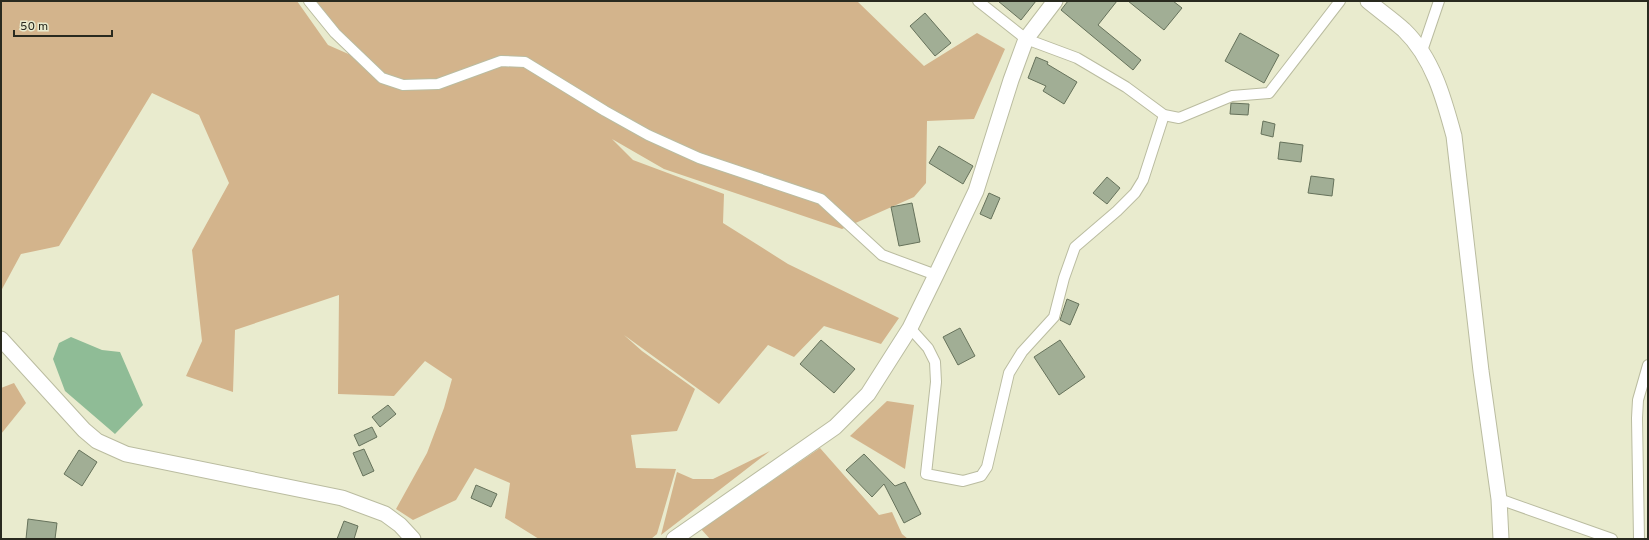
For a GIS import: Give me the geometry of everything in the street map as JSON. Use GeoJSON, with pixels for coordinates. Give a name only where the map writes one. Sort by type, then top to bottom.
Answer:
{"type":"FeatureCollection","features":[{"type":"Feature","properties":{"kind":"street"},"geometry":{"type":"LineString","coordinates":[[309,1],[335,33],[382,78],[403,85],[438,84],[501,61],[525,62],[605,111],[648,135],[699,158],[821,199],[882,255],[936,275]]}},
{"type":"Feature","properties":{"kind":"street"},"geometry":{"type":"LineString","coordinates":[[978,1],[1026,40],[1077,58],[1126,87],[1164,115],[1179,118],[1232,96],[1269,93],[1340,1]]}},
{"type":"Feature","properties":{"kind":"street"},"geometry":{"type":"LineString","coordinates":[[674,539],[835,427],[868,394],[910,328],[976,191],[1011,80],[1026,40],[1055,1]]}},
{"type":"Feature","properties":{"kind":"street"},"geometry":{"type":"LineString","coordinates":[[1368,1],[1405,30],[1422,51],[1446,104],[1454,136],[1481,371],[1498,499],[1501,539]]}},
{"type":"Feature","properties":{"kind":"street"},"geometry":{"type":"LineString","coordinates":[[1422,51],[1439,1]]}},
{"type":"Feature","properties":{"kind":"street"},"geometry":{"type":"LineString","coordinates":[[910,328],[928,348],[935,362],[936,382],[926,474],[963,481],[981,476],[987,466],[1009,373],[1022,352],[1054,317],[1064,278],[1075,248],[1118,211],[1135,193],[1143,180],[1164,115]]}},
{"type":"Feature","properties":{"kind":"street"},"geometry":{"type":"LineString","coordinates":[[1,339],[84,430],[98,441],[126,454],[342,498],[385,514],[400,525],[413,539]]}},
{"type":"Feature","properties":{"kind":"street"},"geometry":{"type":"LineString","coordinates":[[1639,539],[1636,418],[1638,400],[1648,365]]}},
{"type":"Feature","properties":{"kind":"street"},"geometry":{"type":"LineString","coordinates":[[1498,499],[1612,539]]}},
{"type":"Feature","properties":{"kind":"shaded area"},"geometry":{"type":"Polygon","coordinates":[[[1,1],[297,1],[328,45],[353,56],[316,1],[857,1],[924,66],[977,33],[1005,49],[974,119],[927,121],[926,183],[914,197],[842,229],[664,169],[612,139],[633,160],[724,194],[723,223],[788,264],[899,318],[881,344],[824,326],[794,357],[768,345],[719,404],[624,335],[642,351],[695,389],[677,431],[631,435],[636,468],[676,469],[657,534],[651,539],[539,539],[505,518],[510,483],[475,468],[456,500],[413,520],[396,509],[427,453],[444,408],[452,379],[425,361],[394,396],[338,394],[339,295],[235,330],[233,392],[186,376],[202,341],[192,250],[229,183],[199,115],[152,93],[59,246],[21,254],[1,291],[1,1]]]}},
{"type":"Feature","properties":{"kind":"shaded area"},"geometry":{"type":"Polygon","coordinates":[[[71,337],[102,350],[120,352],[143,405],[115,434],[65,391],[53,359],[59,343],[71,337]]]}},
{"type":"Feature","properties":{"kind":"shaded area"},"geometry":{"type":"Polygon","coordinates":[[[14,383],[26,403],[1,434],[1,388],[14,383]]]}},
{"type":"Feature","properties":{"kind":"shaded area"},"geometry":{"type":"Polygon","coordinates":[[[887,401],[914,405],[905,469],[850,436],[887,401]]]}},
{"type":"Feature","properties":{"kind":"shaded area"},"geometry":{"type":"Polygon","coordinates":[[[820,448],[879,515],[892,512],[902,534],[908,539],[710,539],[701,529],[820,448]]]}},
{"type":"Feature","properties":{"kind":"shaded area"},"geometry":{"type":"Polygon","coordinates":[[[770,451],[661,535],[677,472],[693,479],[713,479],[770,451]]]}},
{"type":"Feature","properties":{"kind":"building"},"geometry":{"type":"Polygon","coordinates":[[[998,1],[1036,1],[1021,20],[998,1]]]}},
{"type":"Feature","properties":{"kind":"building"},"geometry":{"type":"Polygon","coordinates":[[[1068,1],[1117,1],[1098,25],[1141,60],[1133,70],[1061,10],[1068,1]]]}},
{"type":"Feature","properties":{"kind":"building"},"geometry":{"type":"Polygon","coordinates":[[[1128,1],[1173,1],[1182,8],[1164,30],[1128,1]]]}},
{"type":"Feature","properties":{"kind":"building"},"geometry":{"type":"Polygon","coordinates":[[[925,13],[951,43],[935,56],[910,26],[925,13]]]}},
{"type":"Feature","properties":{"kind":"building"},"geometry":{"type":"Polygon","coordinates":[[[1240,33],[1279,55],[1264,83],[1225,61],[1240,33]]]}},
{"type":"Feature","properties":{"kind":"building"},"geometry":{"type":"Polygon","coordinates":[[[1036,57],[1048,62],[1047,64],[1077,82],[1064,104],[1043,91],[1046,86],[1028,78],[1036,57]]]}},
{"type":"Feature","properties":{"kind":"building"},"geometry":{"type":"Polygon","coordinates":[[[1231,103],[1249,104],[1248,115],[1230,114],[1231,103]]]}},
{"type":"Feature","properties":{"kind":"building"},"geometry":{"type":"Polygon","coordinates":[[[1263,121],[1275,124],[1273,137],[1261,134],[1263,121]]]}},
{"type":"Feature","properties":{"kind":"building"},"geometry":{"type":"Polygon","coordinates":[[[1280,142],[1303,145],[1301,162],[1278,159],[1280,142]]]}},
{"type":"Feature","properties":{"kind":"building"},"geometry":{"type":"Polygon","coordinates":[[[939,146],[973,166],[963,184],[929,163],[939,146]]]}},
{"type":"Feature","properties":{"kind":"building"},"geometry":{"type":"Polygon","coordinates":[[[1311,176],[1334,179],[1332,196],[1308,193],[1311,176]]]}},
{"type":"Feature","properties":{"kind":"building"},"geometry":{"type":"Polygon","coordinates":[[[1107,177],[1120,188],[1107,204],[1093,193],[1107,177]]]}},
{"type":"Feature","properties":{"kind":"building"},"geometry":{"type":"Polygon","coordinates":[[[989,193],[1000,198],[991,219],[980,214],[989,193]]]}},
{"type":"Feature","properties":{"kind":"building"},"geometry":{"type":"Polygon","coordinates":[[[912,203],[920,242],[899,246],[891,207],[912,203]]]}},
{"type":"Feature","properties":{"kind":"building"},"geometry":{"type":"Polygon","coordinates":[[[1067,299],[1079,304],[1070,325],[1060,320],[1067,299]]]}},
{"type":"Feature","properties":{"kind":"building"},"geometry":{"type":"Polygon","coordinates":[[[960,328],[975,356],[958,365],[943,337],[960,328]]]}},
{"type":"Feature","properties":{"kind":"building"},"geometry":{"type":"Polygon","coordinates":[[[821,340],[855,369],[834,393],[800,364],[821,340]]]}},
{"type":"Feature","properties":{"kind":"building"},"geometry":{"type":"Polygon","coordinates":[[[1060,340],[1085,377],[1059,395],[1034,357],[1060,340]]]}},
{"type":"Feature","properties":{"kind":"building"},"geometry":{"type":"Polygon","coordinates":[[[388,405],[396,414],[380,427],[372,417],[388,405]]]}},
{"type":"Feature","properties":{"kind":"building"},"geometry":{"type":"Polygon","coordinates":[[[372,427],[377,437],[359,446],[354,435],[372,427]]]}},
{"type":"Feature","properties":{"kind":"building"},"geometry":{"type":"Polygon","coordinates":[[[364,449],[374,471],[363,476],[353,453],[364,449]]]}},
{"type":"Feature","properties":{"kind":"building"},"geometry":{"type":"Polygon","coordinates":[[[79,450],[97,462],[82,486],[64,474],[79,450]]]}},
{"type":"Feature","properties":{"kind":"building"},"geometry":{"type":"Polygon","coordinates":[[[864,454],[895,486],[905,482],[921,514],[904,523],[884,484],[872,497],[846,470],[864,454]]]}},
{"type":"Feature","properties":{"kind":"building"},"geometry":{"type":"Polygon","coordinates":[[[476,485],[497,494],[491,507],[471,498],[476,485]]]}},
{"type":"Feature","properties":{"kind":"building"},"geometry":{"type":"Polygon","coordinates":[[[28,519],[57,523],[55,539],[26,539],[28,519]]]}},
{"type":"Feature","properties":{"kind":"building"},"geometry":{"type":"Polygon","coordinates":[[[344,521],[358,526],[354,539],[337,539],[344,521]]]}}]}
